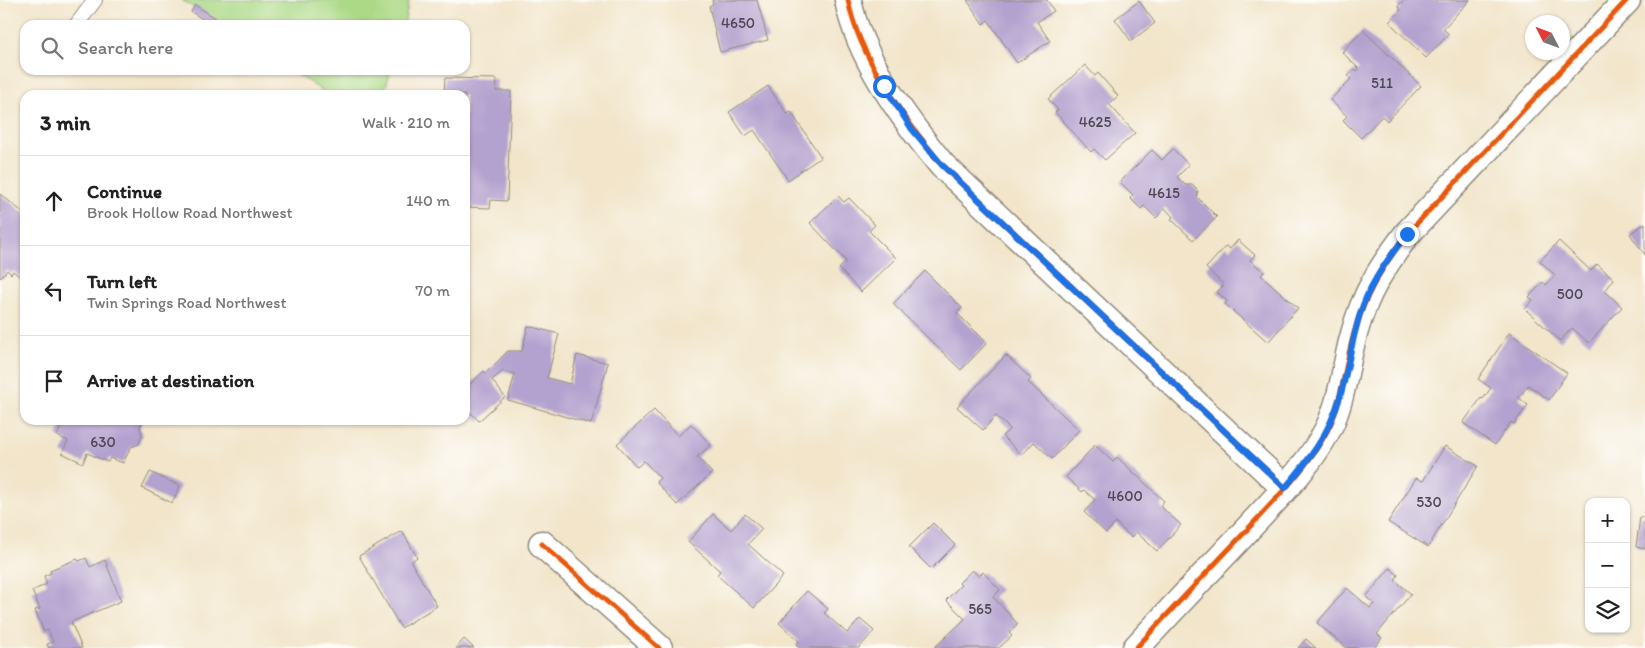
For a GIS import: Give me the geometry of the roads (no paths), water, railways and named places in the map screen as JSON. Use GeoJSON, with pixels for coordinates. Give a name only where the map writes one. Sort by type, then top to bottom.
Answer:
{"type":"FeatureCollection","features":[{"type":"Feature","properties":{"kind":"street"},"geometry":{"type":"LineString","coordinates":[[848,0],[863,46],[884,86],[911,128],[942,165],[1285,488]]}},
{"type":"Feature","properties":{"kind":"street"},"geometry":{"type":"LineString","coordinates":[[1136,648],[1310,459],[1328,428],[1340,398],[1361,311],[1382,267],[1407,234],[1627,0]]}},
{"type":"Feature","properties":{"kind":"street"},"geometry":{"type":"LineString","coordinates":[[542,544],[659,648]]}},
{"type":"Feature","properties":{"kind":"lane"},"geometry":{"type":"LineString","coordinates":[[80,20],[95,0]]}}]}
